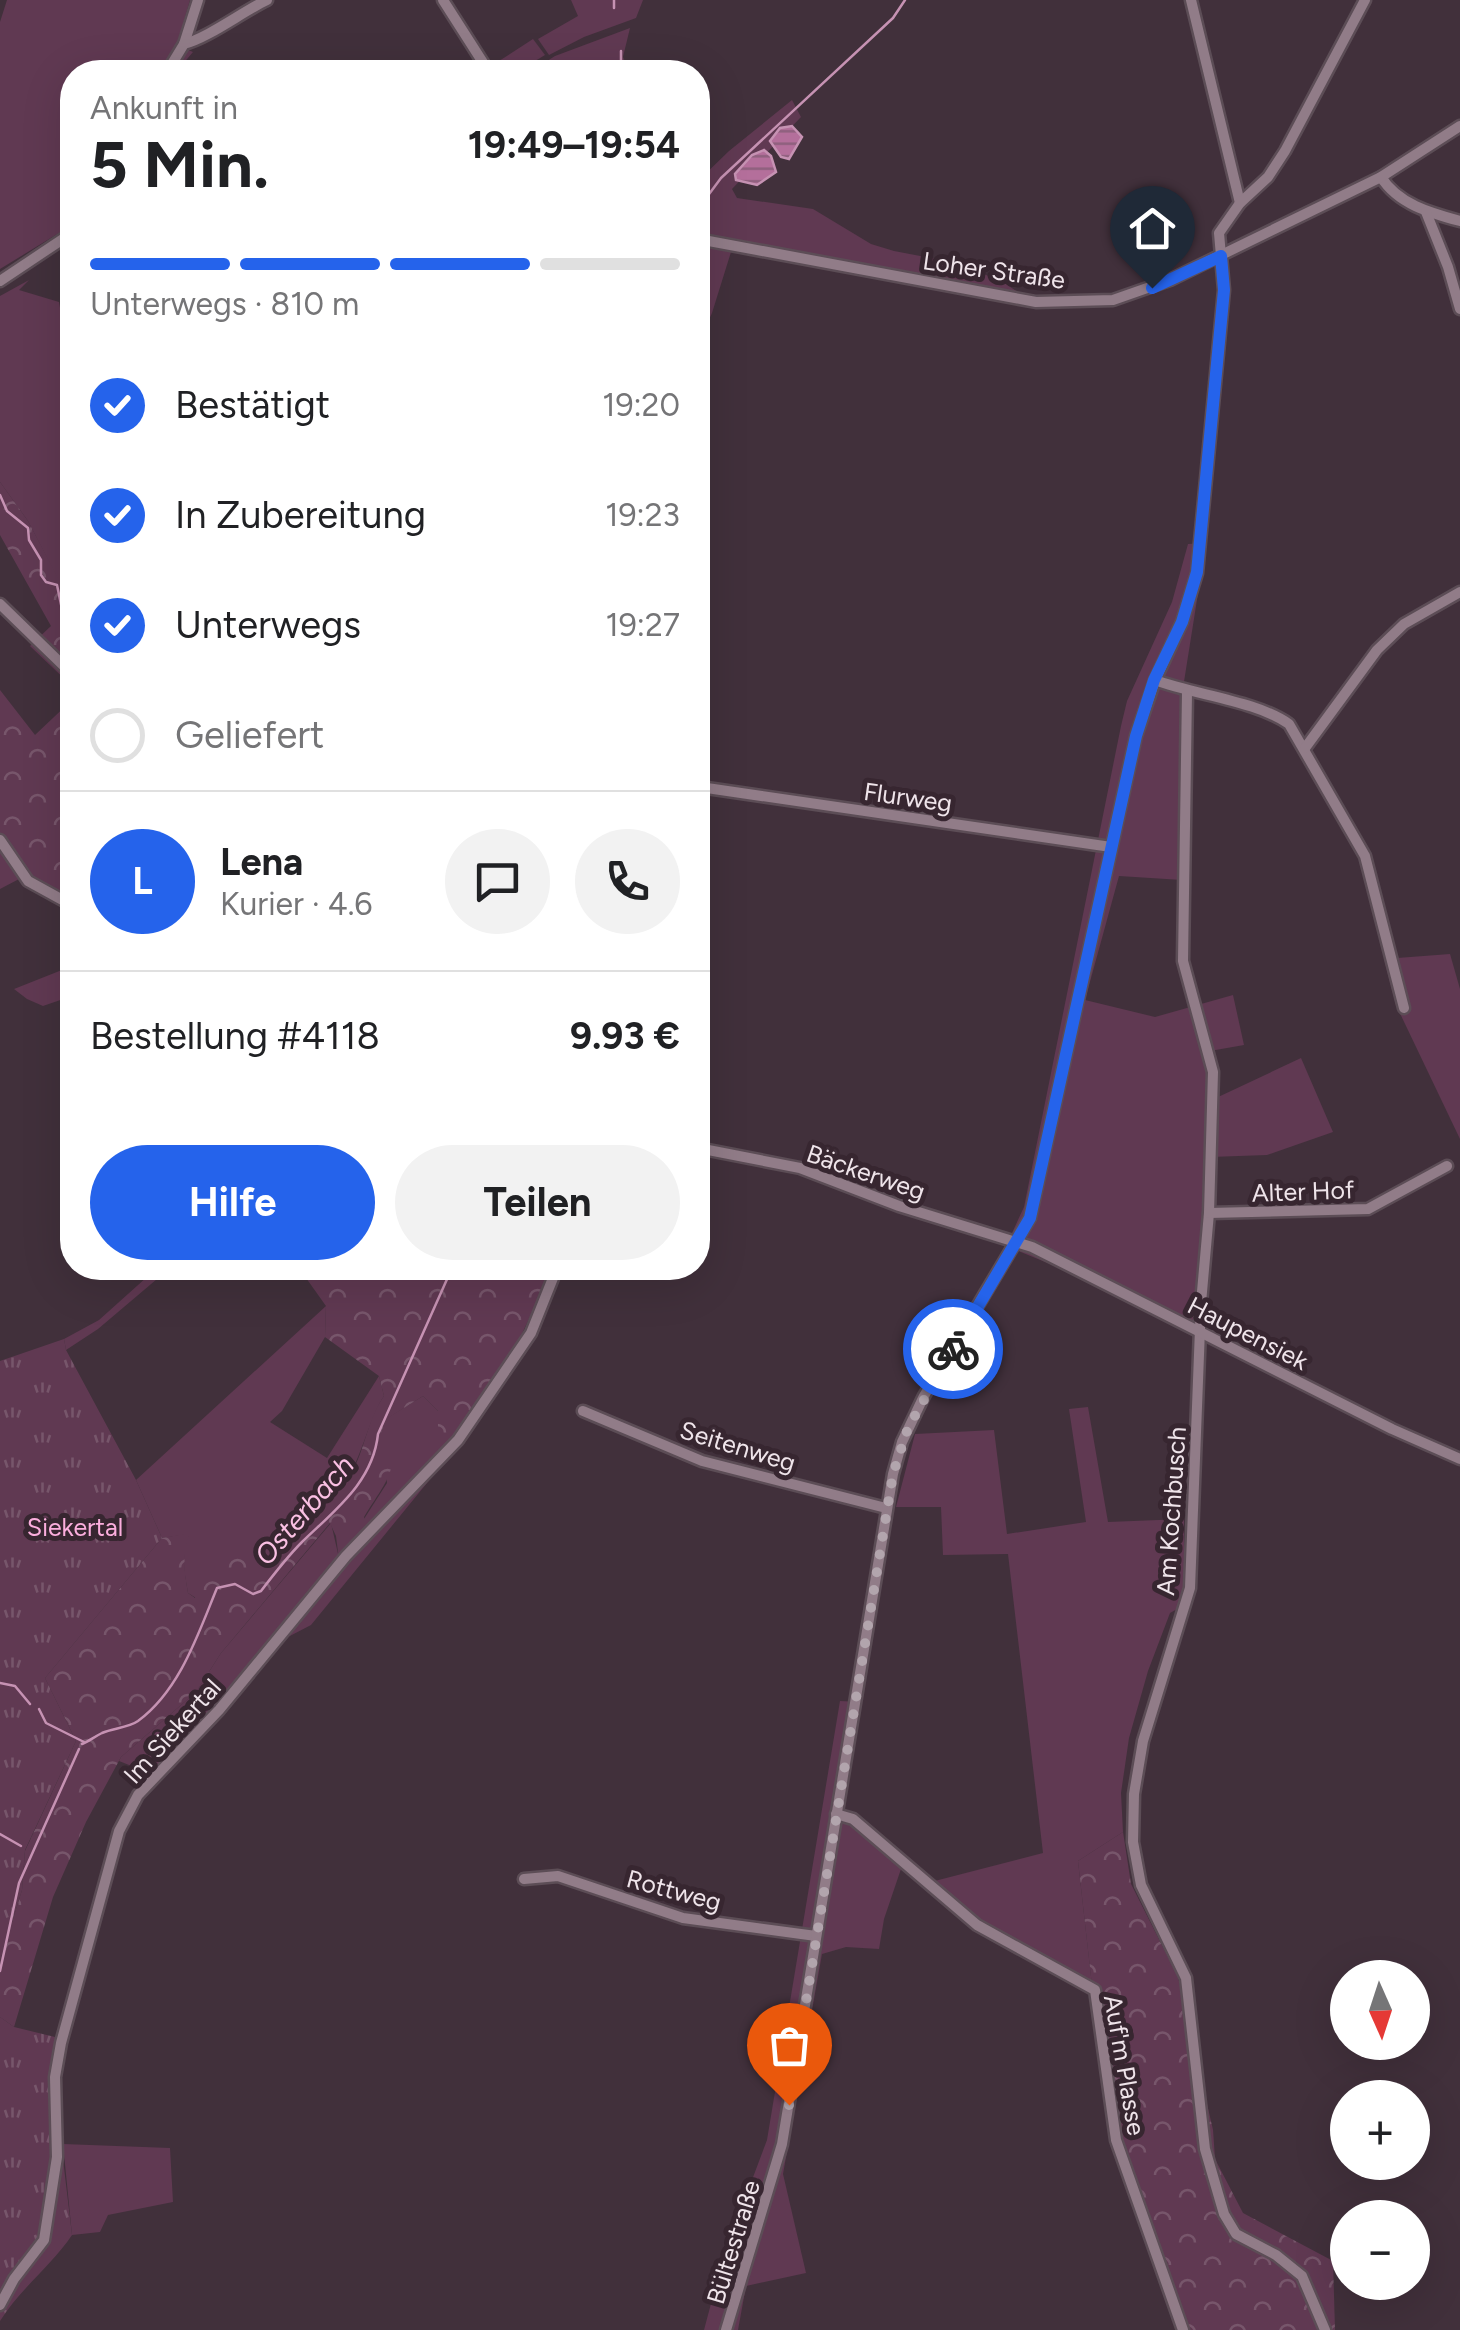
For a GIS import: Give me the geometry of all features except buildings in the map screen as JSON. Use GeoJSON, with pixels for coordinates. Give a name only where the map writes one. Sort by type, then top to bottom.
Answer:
{"type":"FeatureCollection","features":[{"type":"Feature","properties":{"kind":"street"},"geometry":{"type":"LineString","coordinates":[[174,60],[184,44],[198,0]]}},
{"type":"Feature","properties":{"kind":"street"},"geometry":{"type":"LineString","coordinates":[[184,44],[266,0]]}},
{"type":"Feature","properties":{"kind":"street"},"geometry":{"type":"LineString","coordinates":[[442,0],[481,60]]}},
{"type":"Feature","properties":{"kind":"street"},"geometry":{"type":"LineString","coordinates":[[1191,0],[1240,202],[1268,177],[1285,152],[1365,0]]}},
{"type":"Feature","properties":{"kind":"street","name":"Loher Straße"},"geometry":{"type":"LineString","coordinates":[[710,241],[1036,302],[1114,300],[1170,280],[1381,176],[1460,126]]}},
{"type":"Feature","properties":{"kind":"street"},"geometry":{"type":"LineString","coordinates":[[1381,176],[1392,192],[1426,212],[1460,221]]}},
{"type":"Feature","properties":{"kind":"street","name":"Bültestraße"},"geometry":{"type":"LineString","coordinates":[[726,2330],[782,2144],[886,1508],[902,1442],[924,1396],[1018,1243],[1034,1204],[1136,736],[1154,680],[1182,622],[1197,572],[1224,290],[1219,233],[1240,202]]}},
{"type":"Feature","properties":{"kind":"street"},"geometry":{"type":"LineString","coordinates":[[1426,212],[1460,309]]}},
{"type":"Feature","properties":{"kind":"street"},"geometry":{"type":"LineString","coordinates":[[0,281],[60,241]]}},
{"type":"Feature","properties":{"kind":"street"},"geometry":{"type":"LineString","coordinates":[[1306,748],[1377,650],[1404,624],[1460,592]]}},
{"type":"Feature","properties":{"kind":"street"},"geometry":{"type":"LineString","coordinates":[[0,604],[60,662]]}},
{"type":"Feature","properties":{"kind":"street"},"geometry":{"type":"LineString","coordinates":[[1154,680],[1275,714],[1290,724],[1365,856],[1404,1008]]}},
{"type":"Feature","properties":{"kind":"street","name":"Am Kochbusch"},"geometry":{"type":"LineString","coordinates":[[1188,692],[1183,961],[1212,1072],[1209,1214],[1201,1302],[1190,1588],[1143,1741],[1134,1794],[1132,1842],[1141,1884],[1186,1978],[1205,2149],[1224,2214],[1236,2234],[1276,2255],[1302,2276],[1325,2330]]}},
{"type":"Feature","properties":{"kind":"street","name":"Flurweg"},"geometry":{"type":"LineString","coordinates":[[710,789],[1111,847]]}},
{"type":"Feature","properties":{"kind":"street"},"geometry":{"type":"LineString","coordinates":[[0,840],[28,881],[60,899]]}},
{"type":"Feature","properties":{"kind":"street","name":"Bäckerweg"},"geometry":{"type":"LineString","coordinates":[[710,1150],[800,1168],[899,1206],[1018,1243]]}},
{"type":"Feature","properties":{"kind":"street","name":"Alter Hof"},"geometry":{"type":"LineString","coordinates":[[1209,1214],[1368,1209],[1447,1166]]}},
{"type":"Feature","properties":{"kind":"street","name":"Haupensiek"},"geometry":{"type":"LineString","coordinates":[[1018,1243],[1392,1429],[1460,1458]]}},
{"type":"Feature","properties":{"kind":"street","name":"Im Siekertal"},"geometry":{"type":"LineString","coordinates":[[0,2305],[44,2240],[58,2157],[55,2077],[60,2043],[118,1831],[148,1783],[219,1710],[346,1556],[458,1440],[531,1333],[553,1280]]}},
{"type":"Feature","properties":{"kind":"street","name":"Seitenweg"},"geometry":{"type":"LineString","coordinates":[[583,1410],[702,1460],[886,1508]]}},
{"type":"Feature","properties":{"kind":"street","name":"Auf'm Plasse"},"geometry":{"type":"LineString","coordinates":[[836,1814],[854,1819],[977,1924],[1095,1990],[1116,2140],[1183,2330]]}},
{"type":"Feature","properties":{"kind":"street","name":"Rottweg"},"geometry":{"type":"LineString","coordinates":[[524,1878],[558,1876],[683,1918],[816,1936]]}},
{"type":"Feature","properties":{"kind":"green space"},"geometry":{"type":"Polygon","coordinates":[[[7,0],[190,0],[183,24],[187,26],[179,46],[193,52],[186,60],[60,60],[60,232],[0,269],[0,22],[7,0]]]}},
{"type":"Feature","properties":{"kind":"green space"},"geometry":{"type":"Polygon","coordinates":[[[571,0],[643,0],[636,18],[549,55],[538,39],[578,16],[571,0]]]}},
{"type":"Feature","properties":{"kind":"green space"},"geometry":{"type":"Polygon","coordinates":[[[630,28],[624,60],[549,60],[630,28]]]}},
{"type":"Feature","properties":{"kind":"green space"},"geometry":{"type":"Polygon","coordinates":[[[533,39],[545,55],[537,60],[501,60],[533,39]]]}},
{"type":"Feature","properties":{"kind":"green space"},"geometry":{"type":"Polygon","coordinates":[[[792,100],[801,117],[732,189],[737,198],[813,209],[871,244],[957,263],[1003,282],[1038,306],[731,252],[710,317],[710,169],[792,100]]]}},
{"type":"Feature","properties":{"kind":"green space"},"geometry":{"type":"Polygon","coordinates":[[[29,280],[19,290],[59,302],[60,583],[28,521],[0,482],[0,296],[29,280]]]}},
{"type":"Feature","properties":{"kind":"green space"},"geometry":{"type":"Polygon","coordinates":[[[0,482],[28,521],[60,581],[60,675],[30,646],[51,626],[0,535],[0,482]]]}},
{"type":"Feature","properties":{"kind":"green space"},"geometry":{"type":"Polygon","coordinates":[[[1206,543],[1183,688],[1182,880],[1119,876],[1085,1000],[1155,1017],[1233,995],[1244,1045],[1210,1051],[1216,1098],[1301,1058],[1333,1132],[1267,1155],[1210,1157],[1201,1326],[1006,1246],[1024,1207],[1127,701],[1172,602],[1188,544],[1206,543]]]}},
{"type":"Feature","properties":{"kind":"green space"},"geometry":{"type":"Polygon","coordinates":[[[0,690],[35,735],[60,711],[60,900],[48,896],[0,845],[0,690]]]}},
{"type":"Feature","properties":{"kind":"green space"},"geometry":{"type":"Polygon","coordinates":[[[0,845],[21,878],[0,889],[0,845]]]}},
{"type":"Feature","properties":{"kind":"green space"},"geometry":{"type":"Polygon","coordinates":[[[1450,954],[1460,989],[1460,1139],[1396,1005],[1384,959],[1450,954]]]}},
{"type":"Feature","properties":{"kind":"green space"},"geometry":{"type":"Polygon","coordinates":[[[60,971],[60,1000],[43,1006],[14,989],[60,971]]]}},
{"type":"Feature","properties":{"kind":"green space"},"geometry":{"type":"Polygon","coordinates":[[[144,1280],[156,1280],[98,1329],[66,1350],[64,1339],[99,1320],[144,1280]]]}},
{"type":"Feature","properties":{"kind":"green space"},"geometry":{"type":"Polygon","coordinates":[[[308,1280],[546,1280],[508,1361],[447,1443],[438,1433],[438,1411],[423,1396],[380,1423],[388,1437],[392,1461],[385,1482],[364,1517],[368,1529],[339,1560],[330,1523],[221,1653],[196,1692],[121,1757],[86,1822],[53,1897],[14,2027],[0,2017],[0,1961],[22,1890],[25,1851],[76,1741],[45,1678],[162,1538],[190,1533],[185,1570],[188,1593],[195,1598],[205,1567],[216,1557],[277,1541],[303,1517],[312,1495],[341,1485],[348,1478],[384,1396],[379,1376],[325,1337],[326,1306],[308,1280]]]}},
{"type":"Feature","properties":{"kind":"green space"},"geometry":{"type":"Polygon","coordinates":[[[326,1306],[325,1337],[282,1411],[270,1422],[327,1458],[379,1376],[384,1396],[358,1456],[342,1483],[312,1495],[307,1510],[289,1531],[265,1544],[222,1556],[196,1598],[188,1593],[184,1570],[189,1534],[162,1538],[136,1480],[326,1306]]]}},
{"type":"Feature","properties":{"kind":"green space","name":"Siekertal"},"geometry":{"type":"Polygon","coordinates":[[[64,1339],[66,1350],[136,1480],[162,1538],[45,1678],[76,1741],[25,1850],[22,1890],[0,1961],[0,1361],[64,1339]]]}},
{"type":"Feature","properties":{"kind":"green space"},"geometry":{"type":"Polygon","coordinates":[[[423,1396],[438,1411],[447,1443],[458,1445],[311,1625],[286,1638],[150,1786],[134,1767],[119,1761],[121,1757],[196,1692],[221,1653],[331,1523],[339,1558],[387,1483],[379,1423],[423,1396]]]}},
{"type":"Feature","properties":{"kind":"green space"},"geometry":{"type":"Polygon","coordinates":[[[1088,1407],[1108,1522],[1184,1519],[1184,1605],[1170,1613],[1129,1738],[1121,1793],[1123,1832],[1078,1861],[1093,1994],[1006,1949],[923,1884],[1043,1853],[1008,1554],[943,1555],[941,1507],[896,1507],[915,1434],[994,1430],[1007,1534],[1086,1522],[1069,1409],[1088,1407]]]}},
{"type":"Feature","properties":{"kind":"green space"},"geometry":{"type":"Polygon","coordinates":[[[840,1701],[859,1702],[839,1816],[902,1866],[884,1919],[879,1949],[846,1947],[822,1954],[783,2174],[806,2273],[746,2286],[738,2330],[704,2330],[734,2217],[743,2204],[767,2140],[840,1701]]]}},
{"type":"Feature","properties":{"kind":"green space"},"geometry":{"type":"Polygon","coordinates":[[[1123,1832],[1131,1884],[1178,1977],[1213,2130],[1215,2159],[1243,2213],[1330,2259],[1335,2330],[1180,2330],[1109,2137],[1078,1861],[1123,1832]]]}},
{"type":"Feature","properties":{"kind":"green space"},"geometry":{"type":"Polygon","coordinates":[[[0,2017],[14,2027],[59,2038],[55,2092],[72,2235],[0,2321],[0,2017]]]}},
{"type":"Feature","properties":{"kind":"green space"},"geometry":{"type":"Polygon","coordinates":[[[63,2144],[170,2148],[173,2202],[108,2215],[100,2232],[72,2235],[63,2144]]]}},
{"type":"Feature","properties":{"kind":"shaded area"},"geometry":{"type":"Polygon","coordinates":[[[792,126],[802,137],[789,159],[781,157],[770,141],[780,128],[792,126]]]}},
{"type":"Feature","properties":{"kind":"shaded area"},"geometry":{"type":"Polygon","coordinates":[[[764,150],[771,156],[776,172],[757,185],[736,180],[735,174],[752,155],[764,150]]]}},
{"type":"Feature","properties":{"kind":"waterway"},"geometry":{"type":"LineString","coordinates":[[614,0],[614,8]]}},
{"type":"Feature","properties":{"kind":"waterway"},"geometry":{"type":"LineString","coordinates":[[710,193],[721,178],[893,18],[905,0]]}},
{"type":"Feature","properties":{"kind":"waterway"},"geometry":{"type":"LineString","coordinates":[[621,51],[621,60]]}},
{"type":"Feature","properties":{"kind":"waterway","name":"Osterbach"},"geometry":{"type":"LineString","coordinates":[[0,495],[7,511],[28,528],[29,540],[41,560],[41,575],[46,582],[57,585],[60,600]]}},
{"type":"Feature","properties":{"kind":"waterway","name":"Osterbach"},"geometry":{"type":"LineString","coordinates":[[82,1744],[138,1721],[153,1708],[186,1660],[217,1588],[235,1584],[253,1594],[261,1591],[296,1548],[350,1494],[369,1467],[378,1434],[447,1280]]}},
{"type":"Feature","properties":{"kind":"waterway"},"geometry":{"type":"LineString","coordinates":[[0,1683],[15,1686],[30,1704]]}},
{"type":"Feature","properties":{"kind":"waterway"},"geometry":{"type":"LineString","coordinates":[[39,1709],[46,1723],[84,1742]]}},
{"type":"Feature","properties":{"kind":"waterway","name":"Osterbach"},"geometry":{"type":"LineString","coordinates":[[0,1971],[19,1883],[79,1749]]}},
{"type":"Feature","properties":{"kind":"waterway"},"geometry":{"type":"LineString","coordinates":[[0,1834],[21,1846]]}},
{"type":"Feature","properties":{"kind":"way so far"},"geometry":{"type":"LineString","coordinates":[[789,2105],[893,1474],[908,1428],[953,1349]]}},
{"type":"Feature","properties":{"kind":"route"},"geometry":{"type":"LineString","coordinates":[[953,1349],[1030,1218],[1136,736],[1154,680],[1182,622],[1197,572],[1224,290],[1221,256],[1152,288]]}}]}
